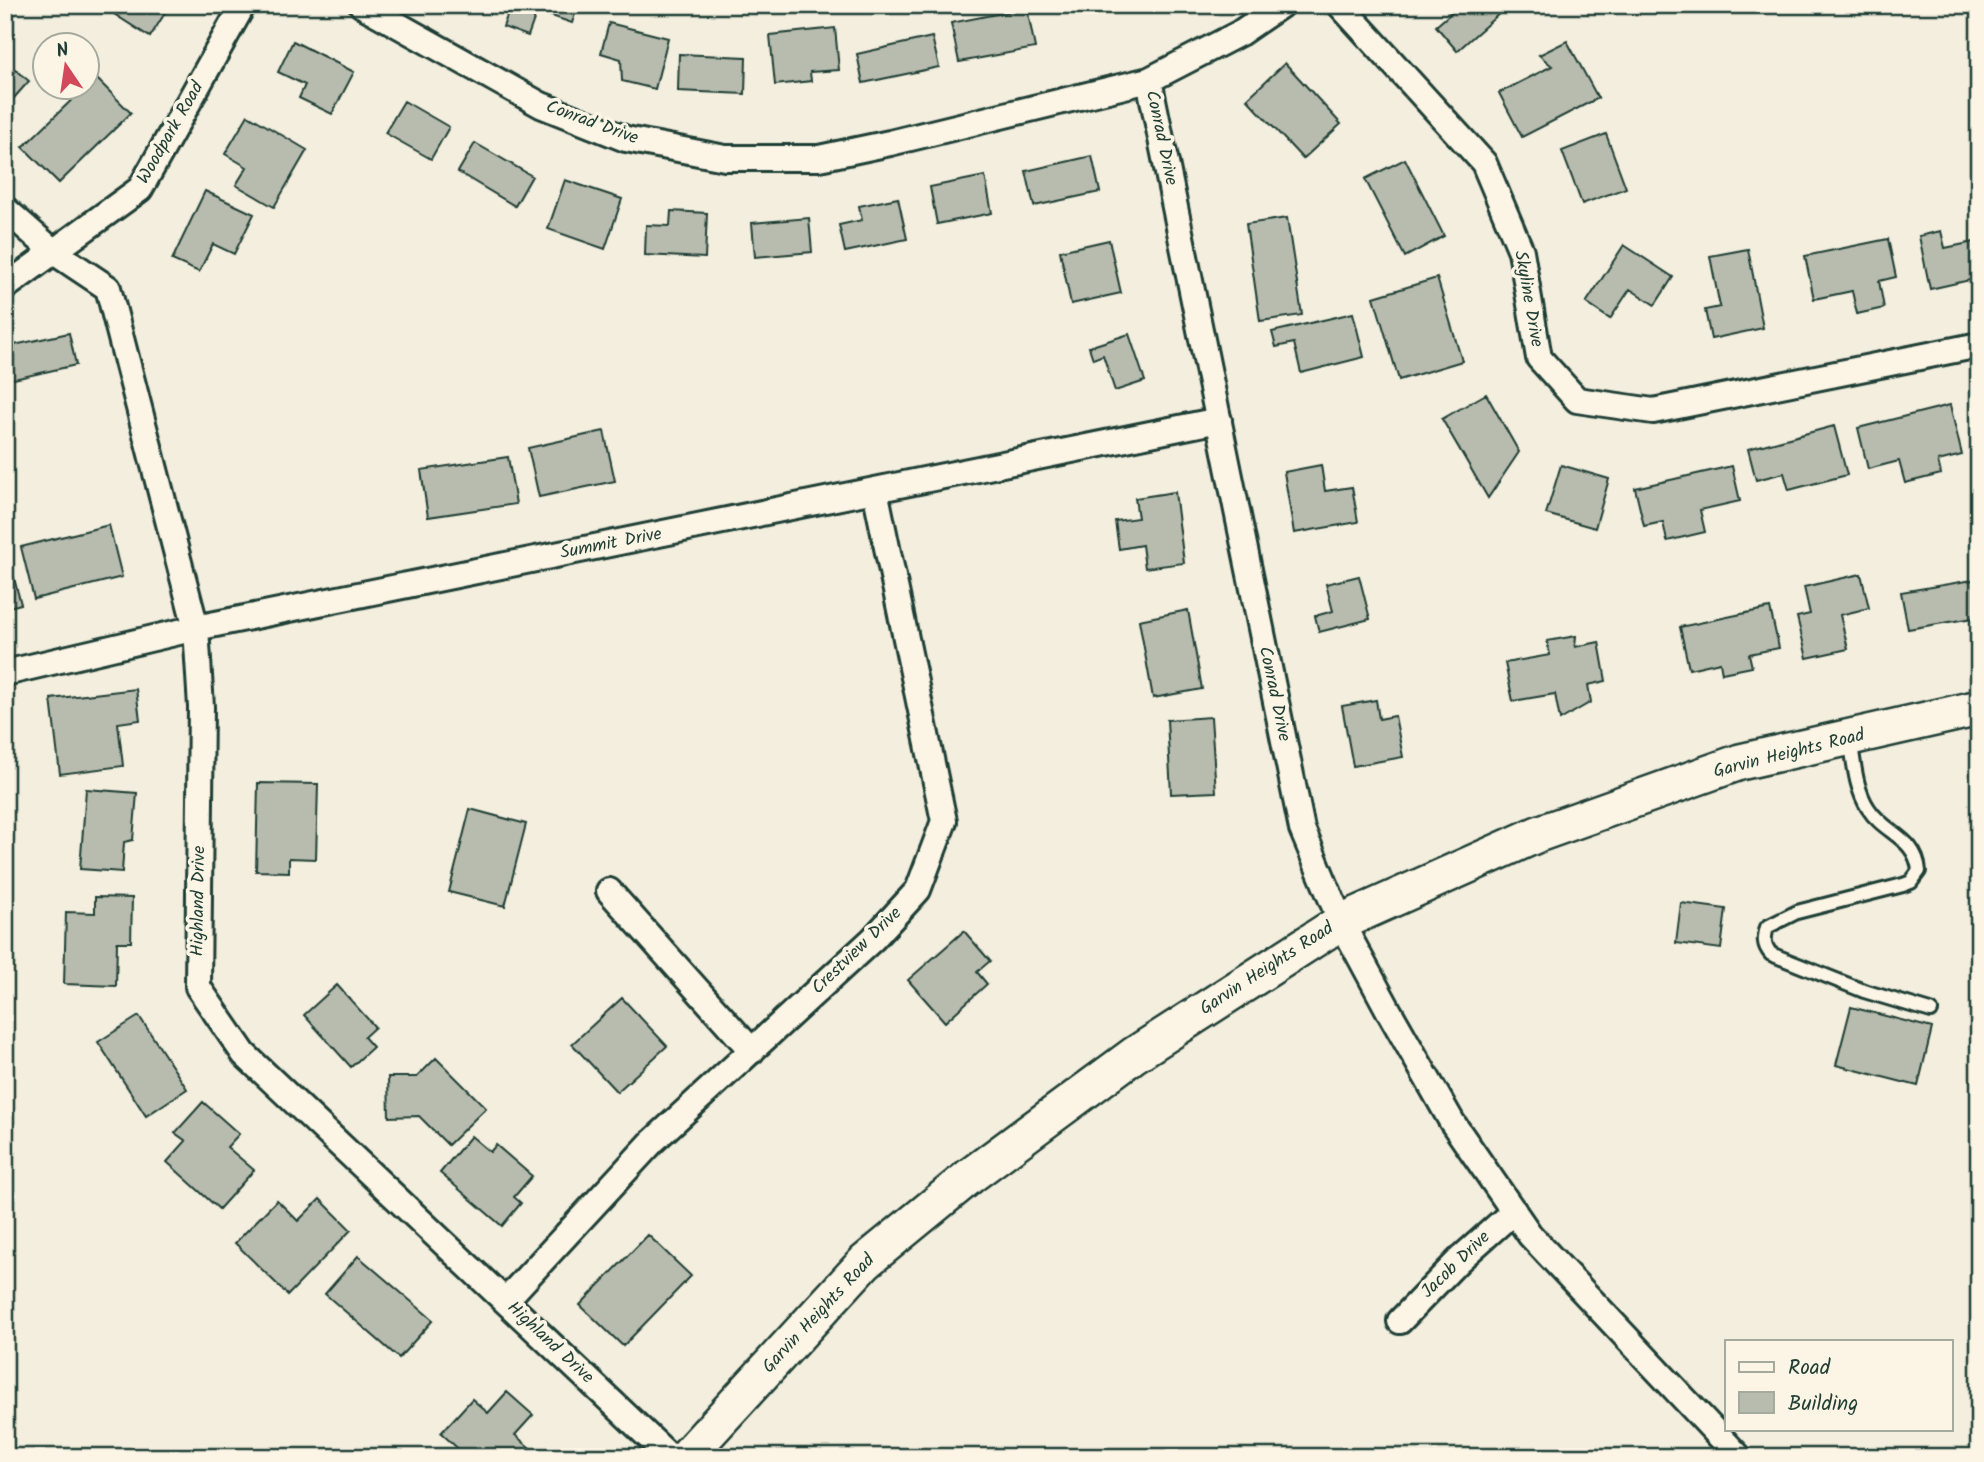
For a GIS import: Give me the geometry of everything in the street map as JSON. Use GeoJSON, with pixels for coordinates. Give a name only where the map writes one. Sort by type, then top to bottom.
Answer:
{"type":"FeatureCollection","features":[{"type":"Feature","properties":{"kind":"main road","name":"Garvin Heights Road"},"geometry":{"type":"LineString","coordinates":[[686,1457],[865,1262],[959,1185],[1134,1055],[1341,922],[1538,834],[1740,762],[1979,708]]}},
{"type":"Feature","properties":{"kind":"street","name":"Woodpark Road"},"geometry":{"type":"LineString","coordinates":[[5,287],[140,189],[243,5]]}},
{"type":"Feature","properties":{"kind":"street","name":"Conrad Drive"},"geometry":{"type":"LineString","coordinates":[[362,5],[541,105],[626,139],[725,158],[820,158],[1149,80],[1302,829],[1341,922],[1452,1122],[1530,1235],[1739,1457]]}},
{"type":"Feature","properties":{"kind":"street"},"geometry":{"type":"LineString","coordinates":[[1149,80],[1240,33],[1281,5]]}},
{"type":"Feature","properties":{"kind":"street","name":"Skyline Drive"},"geometry":{"type":"LineString","coordinates":[[1340,5],[1484,163],[1521,251],[1539,358],[1577,400],[1653,411],[1979,345]]}},
{"type":"Feature","properties":{"kind":"street","name":"Highland Drive"},"geometry":{"type":"LineString","coordinates":[[5,209],[54,251],[108,288],[196,628],[201,707],[198,987],[244,1054],[670,1457]]}},
{"type":"Feature","properties":{"kind":"street","name":"Summit Drive"},"geometry":{"type":"LineString","coordinates":[[5,673],[196,628],[1219,420]]}},
{"type":"Feature","properties":{"kind":"street","name":"Crestview Drive"},"geometry":{"type":"LineString","coordinates":[[505,1301],[652,1142],[873,939],[918,890],[944,821],[875,490]]}},
{"type":"Feature","properties":{"kind":"street"},"geometry":{"type":"LineString","coordinates":[[609,891],[752,1051]]}},
{"type":"Feature","properties":{"kind":"street","name":"Jacob Drive"},"geometry":{"type":"LineString","coordinates":[[1400,1321],[1460,1260],[1514,1211]]}},
{"type":"Feature","properties":{"kind":"lane"},"geometry":{"type":"LineString","coordinates":[[1850,737],[1859,789],[1868,810],[1911,847],[1916,853],[1919,871],[1911,882],[1903,885],[1797,912],[1776,922],[1767,927],[1764,936],[1766,948],[1771,954],[1864,991],[1931,1011]]}},
{"type":"Feature","properties":{"kind":"building"},"geometry":{"type":"Polygon","coordinates":[[[100,5],[170,5],[150,37],[100,5]]]}},
{"type":"Feature","properties":{"kind":"building"},"geometry":{"type":"Polygon","coordinates":[[[511,5],[578,5],[572,23],[537,11],[528,36],[503,27],[511,5]]]}},
{"type":"Feature","properties":{"kind":"building"},"geometry":{"type":"Polygon","coordinates":[[[1439,5],[1509,5],[1457,51],[1436,26],[1451,13],[1439,5]]]}},
{"type":"Feature","properties":{"kind":"building"},"geometry":{"type":"Polygon","coordinates":[[[1027,8],[1035,48],[959,62],[951,23],[1027,8]]]}},
{"type":"Feature","properties":{"kind":"building"},"geometry":{"type":"Polygon","coordinates":[[[609,23],[668,38],[655,89],[622,81],[621,59],[601,53],[609,23]]]}},
{"type":"Feature","properties":{"kind":"building"},"geometry":{"type":"Polygon","coordinates":[[[835,28],[839,70],[810,72],[811,81],[775,85],[770,35],[835,28]]]}},
{"type":"Feature","properties":{"kind":"building"},"geometry":{"type":"Polygon","coordinates":[[[932,37],[939,67],[863,83],[857,54],[932,37]]]}},
{"type":"Feature","properties":{"kind":"building"},"geometry":{"type":"Polygon","coordinates":[[[293,41],[354,72],[332,114],[299,98],[305,85],[278,72],[293,41]]]}},
{"type":"Feature","properties":{"kind":"building"},"geometry":{"type":"Polygon","coordinates":[[[1567,41],[1598,98],[1522,137],[1499,93],[1552,66],[1539,55],[1567,41]]]}},
{"type":"Feature","properties":{"kind":"building"},"geometry":{"type":"Polygon","coordinates":[[[679,54],[746,57],[745,94],[678,91],[679,54]]]}},
{"type":"Feature","properties":{"kind":"building"},"geometry":{"type":"Polygon","coordinates":[[[5,61],[29,81],[5,108],[5,61]]]}},
{"type":"Feature","properties":{"kind":"building"},"geometry":{"type":"Polygon","coordinates":[[[1285,63],[1341,124],[1303,159],[1247,99],[1285,63]]]}},
{"type":"Feature","properties":{"kind":"building"},"geometry":{"type":"Polygon","coordinates":[[[102,84],[131,113],[59,183],[23,147],[70,102],[102,102],[102,84]]]}},
{"type":"Feature","properties":{"kind":"building"},"geometry":{"type":"Polygon","coordinates":[[[404,101],[449,127],[431,159],[385,133],[404,101]]]}},
{"type":"Feature","properties":{"kind":"building"},"geometry":{"type":"Polygon","coordinates":[[[248,115],[307,150],[274,207],[236,185],[247,167],[225,154],[248,115]]]}},
{"type":"Feature","properties":{"kind":"building"},"geometry":{"type":"Polygon","coordinates":[[[1606,134],[1626,188],[1582,204],[1562,151],[1606,134]]]}},
{"type":"Feature","properties":{"kind":"building"},"geometry":{"type":"Polygon","coordinates":[[[475,143],[532,176],[515,206],[458,172],[475,143]]]}},
{"type":"Feature","properties":{"kind":"building"},"geometry":{"type":"Polygon","coordinates":[[[1092,156],[1100,192],[1034,206],[1026,171],[1092,156]]]}},
{"type":"Feature","properties":{"kind":"building"},"geometry":{"type":"Polygon","coordinates":[[[1405,159],[1444,236],[1405,257],[1365,179],[1405,159]]]}},
{"type":"Feature","properties":{"kind":"building"},"geometry":{"type":"Polygon","coordinates":[[[985,176],[992,213],[937,224],[930,187],[985,176]]]}},
{"type":"Feature","properties":{"kind":"building"},"geometry":{"type":"Polygon","coordinates":[[[565,180],[622,199],[605,249],[548,229],[565,180]]]}},
{"type":"Feature","properties":{"kind":"building"},"geometry":{"type":"Polygon","coordinates":[[[205,191],[254,214],[234,254],[213,244],[199,272],[172,260],[205,191]]]}},
{"type":"Feature","properties":{"kind":"building"},"geometry":{"type":"Polygon","coordinates":[[[898,198],[907,239],[845,252],[839,225],[862,220],[859,206],[898,198]]]}},
{"type":"Feature","properties":{"kind":"building"},"geometry":{"type":"Polygon","coordinates":[[[671,211],[707,213],[705,258],[645,255],[646,225],[670,226],[671,211]]]}},
{"type":"Feature","properties":{"kind":"building"},"geometry":{"type":"Polygon","coordinates":[[[809,218],[812,252],[755,257],[752,223],[809,218]]]}},
{"type":"Feature","properties":{"kind":"building"},"geometry":{"type":"Polygon","coordinates":[[[1287,218],[1302,315],[1260,321],[1246,224],[1287,218]]]}},
{"type":"Feature","properties":{"kind":"building"},"geometry":{"type":"Polygon","coordinates":[[[1941,231],[1945,248],[1979,241],[1979,278],[1930,289],[1919,236],[1941,231]]]}},
{"type":"Feature","properties":{"kind":"building"},"geometry":{"type":"Polygon","coordinates":[[[1888,239],[1896,277],[1879,281],[1884,308],[1857,314],[1852,291],[1814,299],[1805,256],[1888,239]]]}},
{"type":"Feature","properties":{"kind":"building"},"geometry":{"type":"Polygon","coordinates":[[[1109,240],[1121,293],[1071,304],[1060,251],[1109,240]]]}},
{"type":"Feature","properties":{"kind":"building"},"geometry":{"type":"Polygon","coordinates":[[[1624,245],[1673,277],[1655,305],[1630,289],[1610,319],[1586,303],[1624,245]]]}},
{"type":"Feature","properties":{"kind":"building"},"geometry":{"type":"Polygon","coordinates":[[[1748,249],[1763,328],[1711,339],[1705,310],[1720,307],[1710,256],[1748,249]]]}},
{"type":"Feature","properties":{"kind":"building"},"geometry":{"type":"Polygon","coordinates":[[[1437,278],[1462,361],[1399,380],[1374,297],[1437,278]]]}},
{"type":"Feature","properties":{"kind":"building"},"geometry":{"type":"Polygon","coordinates":[[[1353,313],[1364,357],[1301,373],[1294,343],[1276,347],[1272,332],[1353,313]]]}},
{"type":"Feature","properties":{"kind":"building"},"geometry":{"type":"Polygon","coordinates":[[[69,333],[76,365],[5,381],[5,347],[69,333]]]}},
{"type":"Feature","properties":{"kind":"building"},"geometry":{"type":"Polygon","coordinates":[[[1129,334],[1145,381],[1115,391],[1103,355],[1093,359],[1089,347],[1129,334]]]}},
{"type":"Feature","properties":{"kind":"building"},"geometry":{"type":"Polygon","coordinates":[[[1486,394],[1519,452],[1488,498],[1442,419],[1486,394]]]}},
{"type":"Feature","properties":{"kind":"building"},"geometry":{"type":"Polygon","coordinates":[[[1950,405],[1962,455],[1938,461],[1941,474],[1905,483],[1899,461],[1868,469],[1858,428],[1950,405]]]}},
{"type":"Feature","properties":{"kind":"building"},"geometry":{"type":"Polygon","coordinates":[[[1834,426],[1847,475],[1789,490],[1784,473],[1756,480],[1748,449],[1834,426]]]}},
{"type":"Feature","properties":{"kind":"building"},"geometry":{"type":"Polygon","coordinates":[[[604,431],[615,481],[539,497],[528,448],[604,431]]]}},
{"type":"Feature","properties":{"kind":"building"},"geometry":{"type":"Polygon","coordinates":[[[508,457],[516,504],[428,517],[421,470],[508,457]]]}},
{"type":"Feature","properties":{"kind":"building"},"geometry":{"type":"Polygon","coordinates":[[[1321,465],[1325,491],[1352,487],[1358,522],[1294,533],[1284,472],[1321,465]]]}},
{"type":"Feature","properties":{"kind":"building"},"geometry":{"type":"Polygon","coordinates":[[[1561,465],[1609,479],[1595,528],[1546,514],[1561,465]]]}},
{"type":"Feature","properties":{"kind":"building"},"geometry":{"type":"Polygon","coordinates":[[[1732,466],[1740,501],[1700,510],[1705,532],[1667,541],[1663,522],[1644,526],[1635,488],[1732,466]]]}},
{"type":"Feature","properties":{"kind":"building"},"geometry":{"type":"Polygon","coordinates":[[[1175,492],[1184,563],[1145,568],[1142,545],[1119,549],[1115,521],[1138,518],[1135,498],[1175,492]]]}},
{"type":"Feature","properties":{"kind":"building"},"geometry":{"type":"Polygon","coordinates":[[[109,525],[122,577],[34,599],[21,547],[109,525]]]}},
{"type":"Feature","properties":{"kind":"building"},"geometry":{"type":"Polygon","coordinates":[[[12,571],[21,604],[5,608],[5,573],[12,571]]]}},
{"type":"Feature","properties":{"kind":"building"},"geometry":{"type":"Polygon","coordinates":[[[1861,574],[1869,608],[1840,615],[1848,649],[1807,658],[1797,617],[1810,614],[1804,587],[1861,574]]]}},
{"type":"Feature","properties":{"kind":"building"},"geometry":{"type":"Polygon","coordinates":[[[1359,576],[1370,619],[1319,632],[1315,616],[1333,611],[1326,584],[1359,576]]]}},
{"type":"Feature","properties":{"kind":"building"},"geometry":{"type":"Polygon","coordinates":[[[1979,579],[1979,617],[1908,629],[1901,592],[1979,579]]]}},
{"type":"Feature","properties":{"kind":"building"},"geometry":{"type":"Polygon","coordinates":[[[1770,608],[1779,648],[1749,654],[1752,667],[1722,673],[1720,662],[1689,669],[1680,627],[1770,608]]]}},
{"type":"Feature","properties":{"kind":"building"},"geometry":{"type":"Polygon","coordinates":[[[1188,610],[1202,689],[1153,698],[1139,620],[1188,610]]]}},
{"type":"Feature","properties":{"kind":"building"},"geometry":{"type":"Polygon","coordinates":[[[1576,636],[1575,647],[1599,642],[1606,681],[1588,685],[1591,702],[1560,720],[1555,694],[1513,701],[1505,663],[1550,655],[1547,641],[1576,636]]]}},
{"type":"Feature","properties":{"kind":"building"},"geometry":{"type":"Polygon","coordinates":[[[136,689],[140,720],[118,723],[123,766],[60,774],[51,699],[136,689]]]}},
{"type":"Feature","properties":{"kind":"building"},"geometry":{"type":"Polygon","coordinates":[[[1376,700],[1379,719],[1395,716],[1403,757],[1353,766],[1342,706],[1376,700]]]}},
{"type":"Feature","properties":{"kind":"building"},"geometry":{"type":"Polygon","coordinates":[[[1211,717],[1216,792],[1171,794],[1167,720],[1211,717]]]}},
{"type":"Feature","properties":{"kind":"building"},"geometry":{"type":"Polygon","coordinates":[[[258,783],[318,784],[316,859],[289,858],[289,872],[256,871],[258,783]]]}},
{"type":"Feature","properties":{"kind":"building"},"geometry":{"type":"Polygon","coordinates":[[[86,789],[137,793],[133,840],[124,842],[122,872],[80,869],[86,789]]]}},
{"type":"Feature","properties":{"kind":"building"},"geometry":{"type":"Polygon","coordinates":[[[470,809],[526,824],[505,906],[449,892],[470,809]]]}},
{"type":"Feature","properties":{"kind":"building"},"geometry":{"type":"Polygon","coordinates":[[[95,897],[132,898],[131,942],[117,942],[116,986],[64,984],[66,912],[95,913],[95,897]]]}},
{"type":"Feature","properties":{"kind":"building"},"geometry":{"type":"Polygon","coordinates":[[[1681,903],[1726,909],[1721,949],[1676,943],[1681,903]]]}},
{"type":"Feature","properties":{"kind":"building"},"geometry":{"type":"Polygon","coordinates":[[[964,931],[990,961],[977,972],[987,984],[945,1022],[908,980],[964,931]]]}},
{"type":"Feature","properties":{"kind":"building"},"geometry":{"type":"Polygon","coordinates":[[[337,985],[375,1027],[364,1037],[373,1047],[351,1067],[304,1015],[337,985]]]}},
{"type":"Feature","properties":{"kind":"building"},"geometry":{"type":"Polygon","coordinates":[[[622,998],[667,1046],[617,1092],[572,1044],[622,998]]]}},
{"type":"Feature","properties":{"kind":"building"},"geometry":{"type":"Polygon","coordinates":[[[1851,1007],[1932,1028],[1918,1086],[1836,1065],[1851,1007]]]}},
{"type":"Feature","properties":{"kind":"building"},"geometry":{"type":"Polygon","coordinates":[[[139,1016],[187,1089],[146,1116],[98,1042],[139,1016]]]}},
{"type":"Feature","properties":{"kind":"building"},"geometry":{"type":"Polygon","coordinates":[[[436,1058],[486,1108],[448,1145],[419,1116],[389,1117],[388,1077],[417,1077],[436,1058]]]}},
{"type":"Feature","properties":{"kind":"building"},"geometry":{"type":"Polygon","coordinates":[[[203,1102],[239,1134],[227,1147],[254,1170],[219,1209],[167,1162],[186,1141],[175,1133],[203,1102]]]}},
{"type":"Feature","properties":{"kind":"building"},"geometry":{"type":"Polygon","coordinates":[[[471,1136],[490,1152],[496,1145],[532,1176],[514,1197],[521,1203],[502,1226],[440,1173],[471,1136]]]}},
{"type":"Feature","properties":{"kind":"building"},"geometry":{"type":"Polygon","coordinates":[[[320,1199],[351,1230],[288,1295],[235,1243],[277,1200],[298,1221],[320,1199]]]}},
{"type":"Feature","properties":{"kind":"building"},"geometry":{"type":"Polygon","coordinates":[[[648,1235],[691,1276],[623,1346],[580,1305],[648,1235]]]}},
{"type":"Feature","properties":{"kind":"building"},"geometry":{"type":"Polygon","coordinates":[[[358,1256],[433,1320],[399,1358],[325,1294],[358,1256]]]}},
{"type":"Feature","properties":{"kind":"building"},"geometry":{"type":"Polygon","coordinates":[[[507,1392],[533,1415],[515,1435],[537,1454],[535,1457],[467,1457],[441,1433],[472,1399],[488,1413],[507,1392]]]}}]}
